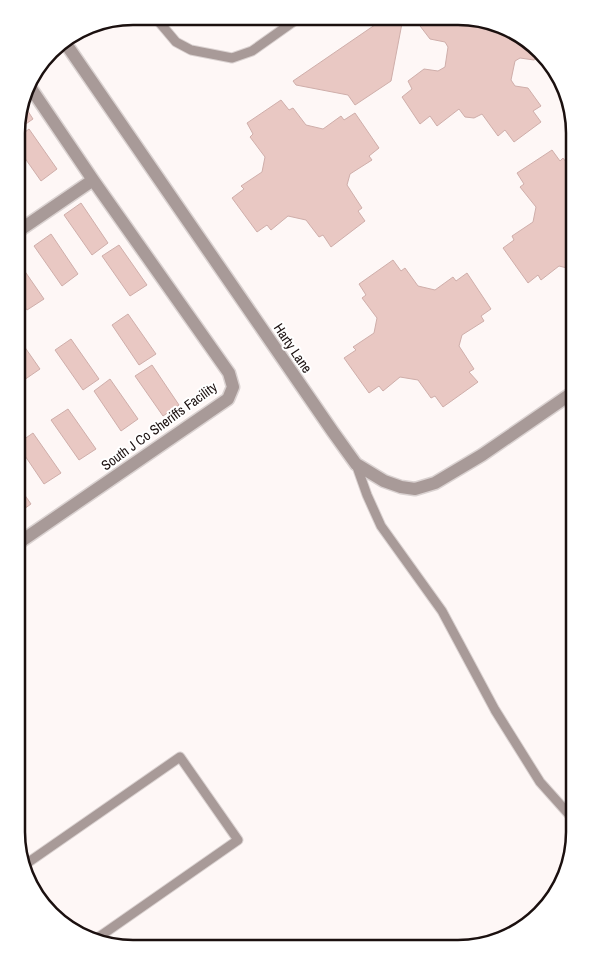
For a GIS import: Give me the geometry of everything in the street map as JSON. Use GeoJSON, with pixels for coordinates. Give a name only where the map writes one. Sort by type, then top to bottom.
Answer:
{"type":"FeatureCollection","features":[{"type":"Feature","properties":{"kind":"street","name":"Harty Lane"},"geometry":{"type":"LineString","coordinates":[[69,47],[321,416],[356,464],[384,481],[401,487],[415,489],[435,483],[482,455],[566,397]]}},
{"type":"Feature","properties":{"kind":"street","name":"South J Co Sheriffs Facility"},"geometry":{"type":"LineString","coordinates":[[25,539],[228,400],[233,387],[229,372],[93,180],[33,92]]}},
{"type":"Feature","properties":{"kind":"street"},"geometry":{"type":"LineString","coordinates":[[25,227],[93,180]]}},
{"type":"Feature","properties":{"kind":"lane"},"geometry":{"type":"LineString","coordinates":[[162,25],[176,42],[191,50],[232,58],[252,51],[289,25]]}},
{"type":"Feature","properties":{"kind":"lane"},"geometry":{"type":"LineString","coordinates":[[356,464],[381,526],[442,611],[495,710],[540,782],[566,811]]}},
{"type":"Feature","properties":{"kind":"lane"},"geometry":{"type":"LineString","coordinates":[[29,862],[180,757],[238,840],[101,935]]}},
{"type":"Feature","properties":{"kind":"building"},"geometry":{"type":"Polygon","coordinates":[[[375,25],[402,25],[391,81],[355,105],[348,95],[296,85],[293,81],[375,25]]]}},
{"type":"Feature","properties":{"kind":"building"},"geometry":{"type":"Polygon","coordinates":[[[419,25],[472,26],[499,33],[524,47],[536,59],[520,58],[515,61],[511,80],[515,86],[528,88],[541,106],[533,111],[541,122],[514,142],[505,130],[498,136],[482,114],[474,118],[465,117],[459,109],[437,126],[430,116],[420,124],[402,97],[412,89],[408,81],[424,69],[438,71],[445,67],[448,47],[445,42],[430,39],[419,25]]]}},
{"type":"Feature","properties":{"kind":"building"},"geometry":{"type":"Polygon","coordinates":[[[281,100],[289,110],[293,108],[306,125],[323,129],[341,116],[344,120],[355,113],[379,148],[369,156],[372,160],[350,174],[347,185],[362,208],[358,211],[365,221],[331,247],[323,235],[319,237],[306,220],[288,216],[271,230],[267,225],[257,232],[232,198],[244,189],[241,186],[262,172],[265,157],[250,137],[253,134],[247,123],[281,100]]]}},
{"type":"Feature","properties":{"kind":"building"},"geometry":{"type":"Polygon","coordinates":[[[27,110],[33,119],[26,124],[27,110]]]}},
{"type":"Feature","properties":{"kind":"building"},"geometry":{"type":"Polygon","coordinates":[[[29,129],[57,169],[41,181],[25,158],[25,132],[29,129]]]}},
{"type":"Feature","properties":{"kind":"building"},"geometry":{"type":"Polygon","coordinates":[[[552,150],[560,161],[563,158],[566,162],[566,268],[559,266],[541,280],[538,275],[528,283],[503,248],[514,240],[512,236],[533,222],[536,207],[520,187],[524,184],[517,173],[552,150]]]}},
{"type":"Feature","properties":{"kind":"building"},"geometry":{"type":"Polygon","coordinates":[[[81,203],[108,243],[92,255],[64,215],[81,203]]]}},
{"type":"Feature","properties":{"kind":"building"},"geometry":{"type":"Polygon","coordinates":[[[51,234],[78,274],[62,286],[34,246],[51,234]]]}},
{"type":"Feature","properties":{"kind":"building"},"geometry":{"type":"Polygon","coordinates":[[[119,245],[147,285],[130,296],[102,256],[119,245]]]}},
{"type":"Feature","properties":{"kind":"building"},"geometry":{"type":"Polygon","coordinates":[[[393,260],[401,271],[405,268],[418,286],[435,290],[453,277],[456,281],[467,273],[491,309],[481,316],[484,321],[462,335],[459,346],[474,369],[469,372],[478,382],[443,407],[435,396],[431,398],[418,380],[400,377],[383,391],[379,386],[369,393],[344,358],[356,350],[353,347],[374,333],[377,318],[362,298],[366,295],[359,284],[393,260]]]}},
{"type":"Feature","properties":{"kind":"building"},"geometry":{"type":"Polygon","coordinates":[[[25,272],[44,299],[27,310],[25,307],[25,272]]]}},
{"type":"Feature","properties":{"kind":"building"},"geometry":{"type":"Polygon","coordinates":[[[128,314],[156,354],[139,365],[112,325],[128,314]]]}},
{"type":"Feature","properties":{"kind":"building"},"geometry":{"type":"Polygon","coordinates":[[[71,339],[99,379],[83,390],[55,350],[71,339]]]}},
{"type":"Feature","properties":{"kind":"building"},"geometry":{"type":"Polygon","coordinates":[[[25,347],[40,369],[25,379],[25,347]]]}},
{"type":"Feature","properties":{"kind":"building"},"geometry":{"type":"Polygon","coordinates":[[[152,365],[179,405],[163,416],[135,376],[152,365]]]}},
{"type":"Feature","properties":{"kind":"building"},"geometry":{"type":"Polygon","coordinates":[[[110,379],[138,419],[121,431],[94,391],[110,379]]]}},
{"type":"Feature","properties":{"kind":"building"},"geometry":{"type":"Polygon","coordinates":[[[68,409],[96,449],[79,460],[51,420],[68,409]]]}},
{"type":"Feature","properties":{"kind":"building"},"geometry":{"type":"Polygon","coordinates":[[[33,433],[61,473],[44,484],[25,456],[25,438],[33,433]]]}},
{"type":"Feature","properties":{"kind":"building"},"geometry":{"type":"Polygon","coordinates":[[[25,495],[31,504],[25,508],[25,495]]]}}]}
